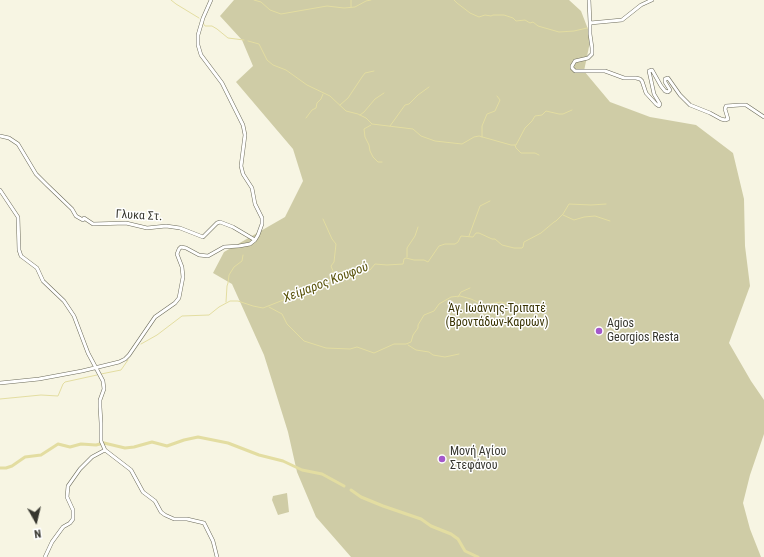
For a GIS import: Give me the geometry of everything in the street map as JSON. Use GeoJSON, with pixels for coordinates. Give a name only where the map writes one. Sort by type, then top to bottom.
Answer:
{"type":"FeatureCollection","features":[{"type":"Feature","properties":{"kind":"main road"},"geometry":{"type":"LineString","coordinates":[[0,383],[39,379],[119,362],[127,357],[155,317],[179,298],[182,267],[177,254],[179,249],[186,248],[199,255],[208,256],[222,248],[246,245],[255,240],[260,231],[262,220],[255,204],[253,189],[243,174],[241,167],[241,157],[245,135],[243,125],[222,83],[201,55],[198,45],[198,35],[210,0]]}},
{"type":"Feature","properties":{"kind":"main road"},"geometry":{"type":"LineString","coordinates":[[588,0],[592,54],[588,58],[575,61],[572,66],[575,71],[605,71],[624,78],[640,79],[646,93],[658,106],[660,104],[654,94],[649,71],[652,70],[665,91],[668,92],[670,90],[665,82],[665,79],[668,78],[680,95],[690,105],[710,113],[721,120],[728,119],[725,110],[726,106],[737,105],[746,105],[764,117]]}},
{"type":"Feature","properties":{"kind":"main road"},"geometry":{"type":"LineString","coordinates":[[590,23],[622,20],[641,5],[652,0]]}},
{"type":"Feature","properties":{"kind":"main road","name":"Γλυκα Στ."},"geometry":{"type":"LineString","coordinates":[[0,136],[10,138],[19,145],[40,178],[72,209],[76,216],[95,224],[126,223],[147,228],[166,226],[180,228],[203,237],[215,224],[220,222],[233,227],[255,240]]}},
{"type":"Feature","properties":{"kind":"main road"},"geometry":{"type":"LineString","coordinates":[[0,190],[18,217],[18,243],[21,256],[37,268],[43,281],[64,301],[73,315],[88,352],[104,384],[104,393],[100,402],[102,444],[105,450],[131,470],[144,494],[155,501],[161,512],[165,515],[176,519],[187,519],[204,523],[213,541],[217,557]]}},
{"type":"Feature","properties":{"kind":"main road"},"geometry":{"type":"LineString","coordinates":[[89,368],[92,366],[93,361]]}},
{"type":"Feature","properties":{"kind":"main road"},"geometry":{"type":"LineString","coordinates":[[81,371],[114,363]]}},
{"type":"Feature","properties":{"kind":"main road"},"geometry":{"type":"LineString","coordinates":[[99,373],[101,367],[105,366]]}},
{"type":"Feature","properties":{"kind":"main road"},"geometry":{"type":"LineString","coordinates":[[46,555],[52,542],[63,526],[70,523],[73,519],[73,509],[67,497],[67,488],[69,484],[80,469],[92,457],[105,450]]}},
{"type":"Feature","properties":{"kind":"green space","name":"Άγ. Ιωάννης-Τριπατέ (Βροντάδων-Καρυών)"},"geometry":{"type":"Polygon","coordinates":[[[234,0],[569,0],[581,11],[591,37],[584,71],[610,102],[650,117],[696,125],[733,153],[744,199],[745,246],[750,286],[729,343],[764,400],[764,434],[750,475],[743,503],[750,529],[761,557],[351,557],[316,517],[297,472],[288,432],[264,355],[232,284],[213,273],[224,252],[285,217],[303,181],[293,149],[236,82],[253,66],[242,40],[220,16],[234,0]]]}},
{"type":"Feature","properties":{"kind":"green space"},"geometry":{"type":"Polygon","coordinates":[[[287,493],[289,512],[278,515],[272,500],[273,496],[287,493]]]}},
{"type":"Feature","properties":{"kind":"waterway"},"geometry":{"type":"LineString","coordinates":[[171,0],[199,18]]}},
{"type":"Feature","properties":{"kind":"waterway"},"geometry":{"type":"LineString","coordinates":[[254,0],[261,2],[270,10],[281,14],[327,6],[344,8],[355,7],[371,0]]}},
{"type":"Feature","properties":{"kind":"waterway"},"geometry":{"type":"LineString","coordinates":[[351,0],[351,7]]}},
{"type":"Feature","properties":{"kind":"waterway"},"geometry":{"type":"LineString","coordinates":[[454,0],[470,13],[479,17],[485,15],[504,15],[513,18],[516,21],[525,20],[530,23],[533,22],[538,26],[559,32],[587,28]]}},
{"type":"Feature","properties":{"kind":"waterway"},"geometry":{"type":"LineString","coordinates":[[203,23],[205,26],[212,26],[228,38],[244,40]]}},
{"type":"Feature","properties":{"kind":"waterway"},"geometry":{"type":"LineString","coordinates":[[248,41],[259,44],[267,60],[273,65],[286,70],[307,85],[330,96],[346,111],[358,114],[366,118],[372,124],[413,129],[421,136],[435,141],[462,144],[474,137],[479,136],[516,145],[525,128],[535,116],[542,115],[546,111],[563,114],[572,110]]}},
{"type":"Feature","properties":{"kind":"waterway"},"geometry":{"type":"LineString","coordinates":[[340,105],[348,98],[365,73],[374,71]]}},
{"type":"Feature","properties":{"kind":"waterway"},"geometry":{"type":"LineString","coordinates":[[390,126],[405,105],[409,104],[429,87]]}},
{"type":"Feature","properties":{"kind":"waterway"},"geometry":{"type":"LineString","coordinates":[[360,115],[375,99],[384,93]]}},
{"type":"Feature","properties":{"kind":"waterway"},"geometry":{"type":"LineString","coordinates":[[306,118],[312,110],[316,108],[317,103],[323,94]]}},
{"type":"Feature","properties":{"kind":"waterway"},"geometry":{"type":"LineString","coordinates":[[482,137],[482,126],[487,114],[495,111],[500,100],[497,96]]}},
{"type":"Feature","properties":{"kind":"waterway"},"geometry":{"type":"LineString","coordinates":[[371,125],[364,129],[365,137],[373,157],[378,162],[382,162]]}},
{"type":"Feature","properties":{"kind":"waterway"},"geometry":{"type":"LineString","coordinates":[[515,145],[521,153],[535,153],[539,155]]}},
{"type":"Feature","properties":{"kind":"waterway"},"geometry":{"type":"LineString","coordinates":[[469,236],[480,206],[490,201]]}},
{"type":"Feature","properties":{"kind":"waterway","name":"Χείμαρος Κουφού"},"geometry":{"type":"LineString","coordinates":[[141,344],[157,335],[182,316],[209,315],[230,301],[238,301],[263,308],[291,297],[300,290],[318,286],[327,280],[370,270],[375,264],[403,264],[404,259],[406,258],[424,260],[428,262],[439,246],[445,244],[455,244],[461,236],[473,237],[476,233],[479,233],[495,239],[502,245],[522,248],[524,242],[541,233],[556,221],[563,214],[569,204],[606,204]]}},
{"type":"Feature","properties":{"kind":"waterway"},"geometry":{"type":"LineString","coordinates":[[563,215],[574,220],[595,216],[610,221]]}},
{"type":"Feature","properties":{"kind":"waterway"},"geometry":{"type":"LineString","coordinates":[[323,219],[332,239],[336,244],[334,262],[331,266],[333,271],[332,279]]}},
{"type":"Feature","properties":{"kind":"waterway"},"geometry":{"type":"LineString","coordinates":[[407,257],[407,248],[415,236],[418,227]]}},
{"type":"Feature","properties":{"kind":"waterway"},"geometry":{"type":"LineString","coordinates":[[226,302],[229,275],[234,267],[242,261],[243,255]]}},
{"type":"Feature","properties":{"kind":"waterway"},"geometry":{"type":"LineString","coordinates":[[458,297],[461,292],[470,288]]}},
{"type":"Feature","properties":{"kind":"waterway"},"geometry":{"type":"LineString","coordinates":[[269,307],[282,314],[287,324],[304,341],[326,348],[350,349],[357,347],[374,353],[394,344],[406,344],[411,342],[413,335],[424,315],[434,311],[439,304],[451,297],[460,296],[484,305],[501,302],[512,305],[526,305],[530,307]]}},
{"type":"Feature","properties":{"kind":"waterway"},"geometry":{"type":"LineString","coordinates":[[408,345],[416,350],[429,352],[433,355],[445,357],[459,354]]}},
{"type":"Feature","properties":{"kind":"waterway","name":"Χείμαρος Κουφού"},"geometry":{"type":"LineString","coordinates":[[101,374],[121,370],[128,360]]}},
{"type":"Feature","properties":{"kind":"waterway","name":"Χείμαρος Κουφού"},"geometry":{"type":"LineString","coordinates":[[0,399],[41,395],[58,396],[65,382],[97,375]]}},
{"type":"Feature","properties":{"kind":"waterway"},"geometry":{"type":"LineString","coordinates":[[0,468],[12,466],[25,457],[41,455],[58,444],[70,447],[81,444],[96,445],[104,443],[125,448],[152,442],[167,446],[198,437],[228,443],[259,455],[283,461],[302,470],[322,474],[344,486]]}},
{"type":"Feature","properties":{"kind":"waterway"},"geometry":{"type":"LineString","coordinates":[[351,490],[361,497],[421,519],[431,526],[451,534],[458,539],[465,551],[478,557]]}},
{"type":"Feature","properties":{"kind":"place","name":"Agios Georgios Resta"},"geometry":{"type":"Point","coordinates":[599,331]}},
{"type":"Feature","properties":{"kind":"place","name":"Μονή Αγίου Στεφάνου"},"geometry":{"type":"Point","coordinates":[442,459]}}]}
